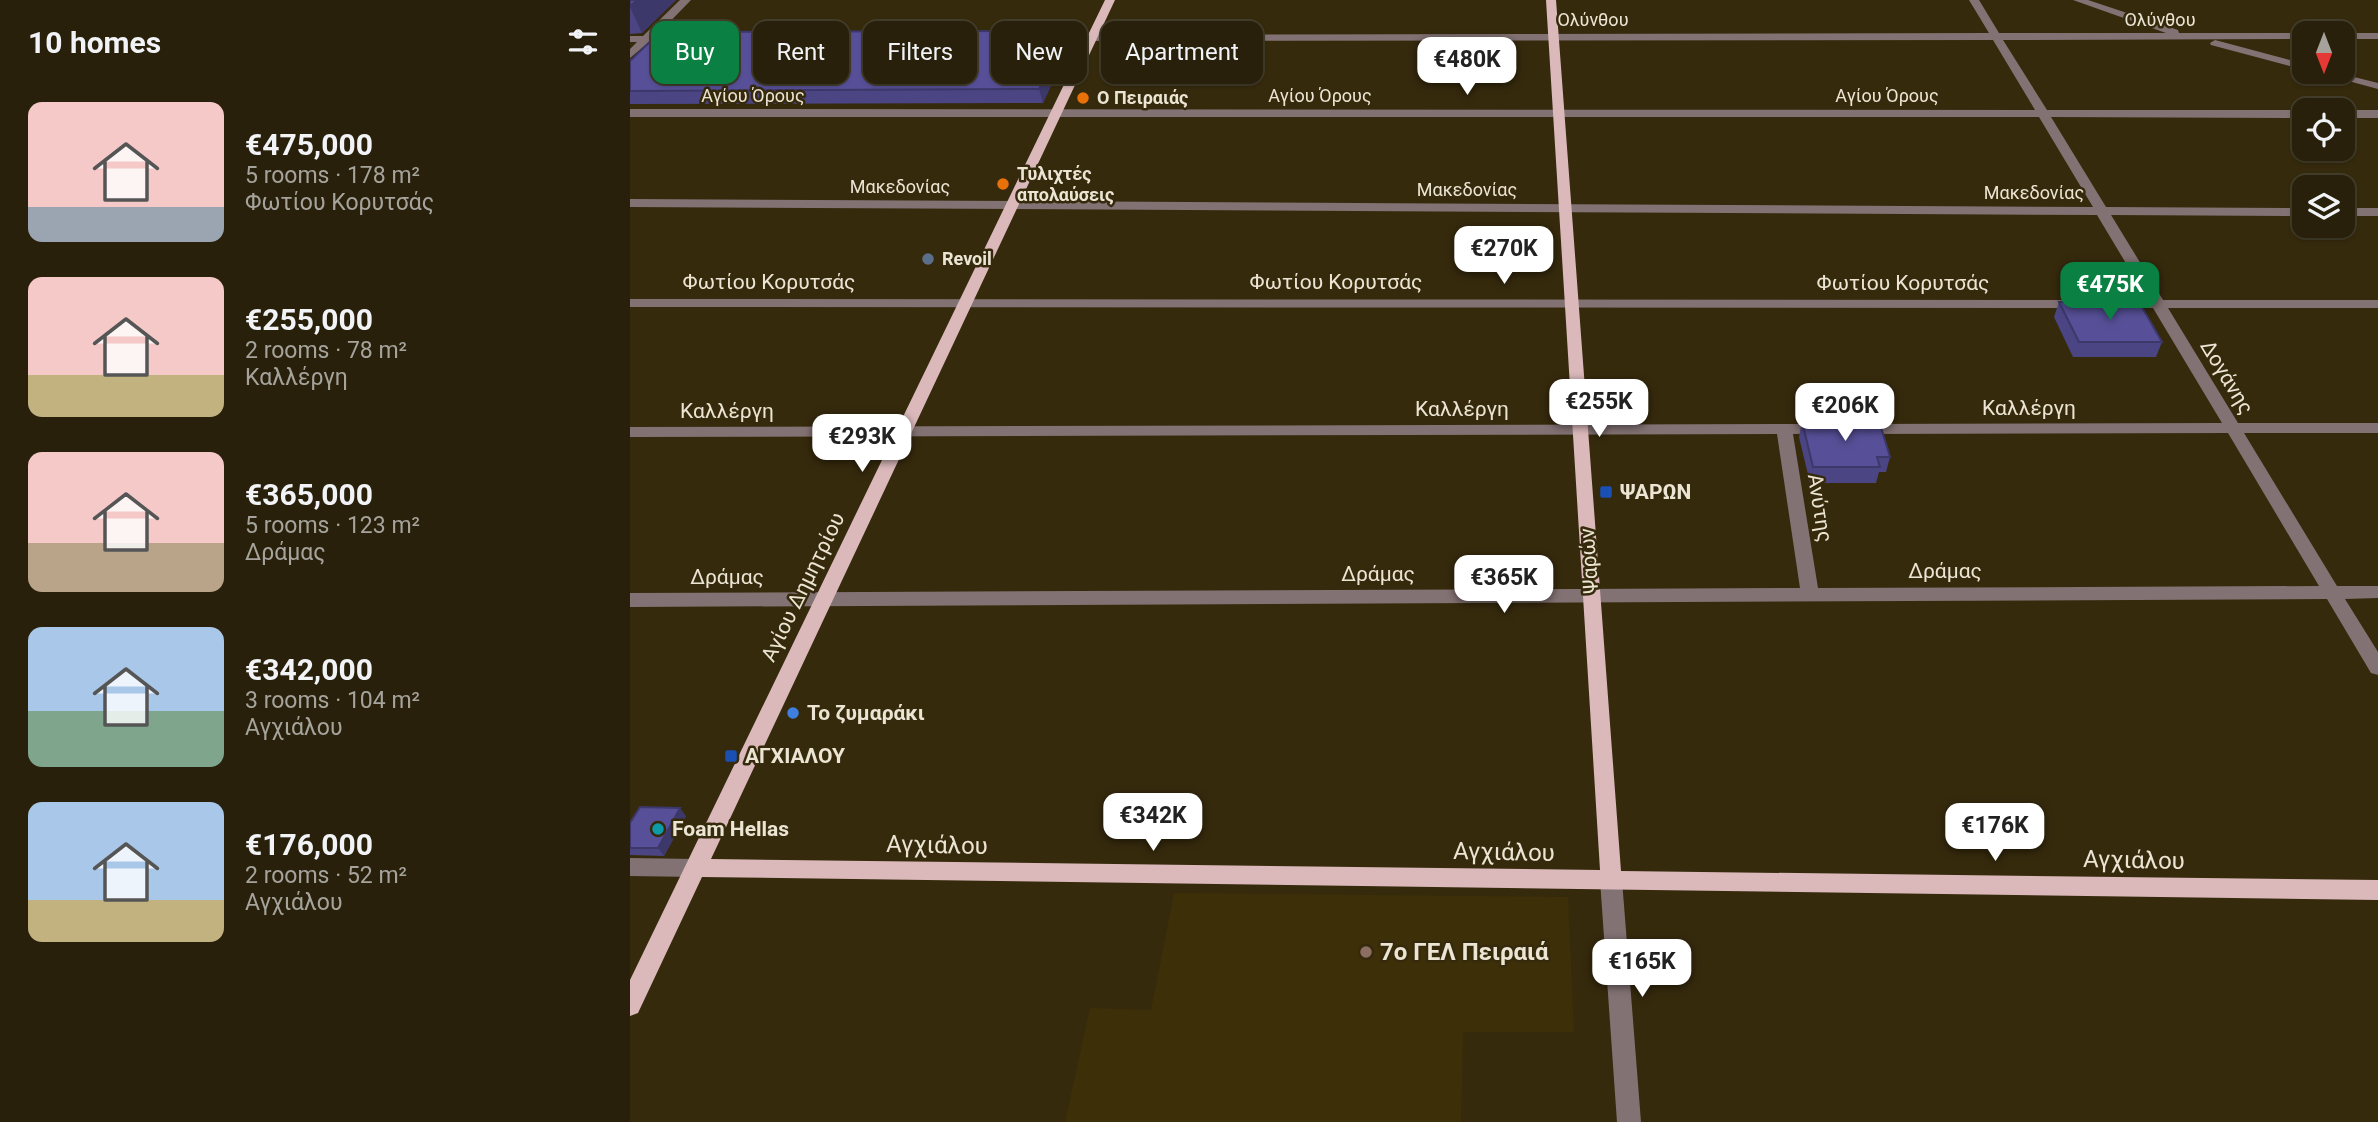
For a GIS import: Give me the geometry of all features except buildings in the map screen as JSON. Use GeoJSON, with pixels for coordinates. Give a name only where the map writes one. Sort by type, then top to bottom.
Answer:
{"type":"FeatureCollection","features":[{"type":"Feature","properties":{"kind":"main road","name":"Αγίου Δημητρίου"},"geometry":{"type":"LineString","coordinates":[[630,1005],[1110,0]]}},
{"type":"Feature","properties":{"kind":"main road","name":"Ψαρών"},"geometry":{"type":"LineString","coordinates":[[1551,0],[1611,880]]}},
{"type":"Feature","properties":{"kind":"main road","name":"Αγχιάλου"},"geometry":{"type":"LineString","coordinates":[[695,868],[2378,890]]}},
{"type":"Feature","properties":{"kind":"street"},"geometry":{"type":"LineString","coordinates":[[630,55],[686,0]]}},
{"type":"Feature","properties":{"kind":"street","name":"Δογάνης"},"geometry":{"type":"LineString","coordinates":[[1974,0],[2378,668]]}},
{"type":"Feature","properties":{"kind":"street"},"geometry":{"type":"LineString","coordinates":[[2078,0],[2194,37],[2292,63]]}},
{"type":"Feature","properties":{"kind":"street","name":"Ολύνθου"},"geometry":{"type":"LineString","coordinates":[[1087,38],[2292,36]]}},
{"type":"Feature","properties":{"kind":"street"},"geometry":{"type":"LineString","coordinates":[[2356,36],[2378,36]]}},
{"type":"Feature","properties":{"kind":"street"},"geometry":{"type":"LineString","coordinates":[[630,39],[651,39]]}},
{"type":"Feature","properties":{"kind":"street"},"geometry":{"type":"LineString","coordinates":[[2356,81],[2378,86]]}},
{"type":"Feature","properties":{"kind":"street","name":"Αγίου Όρους"},"geometry":{"type":"LineString","coordinates":[[630,113],[2292,114]]}},
{"type":"Feature","properties":{"kind":"street"},"geometry":{"type":"LineString","coordinates":[[2355,114],[2378,114]]}},
{"type":"Feature","properties":{"kind":"street","name":"Μακεδονίας"},"geometry":{"type":"LineString","coordinates":[[630,203],[2292,212]]}},
{"type":"Feature","properties":{"kind":"street"},"geometry":{"type":"LineString","coordinates":[[2355,212],[2378,212]]}},
{"type":"Feature","properties":{"kind":"street","name":"Φωτίου Κορυτσάς"},"geometry":{"type":"LineString","coordinates":[[630,303],[2378,304]]}},
{"type":"Feature","properties":{"kind":"street","name":"Καλλέργη"},"geometry":{"type":"LineString","coordinates":[[630,432],[2378,428]]}},
{"type":"Feature","properties":{"kind":"street","name":"Ανύτης"},"geometry":{"type":"LineString","coordinates":[[1784,429],[1810,595]]}},
{"type":"Feature","properties":{"kind":"street","name":"Δράμας"},"geometry":{"type":"LineString","coordinates":[[630,600],[2378,592]]}},
{"type":"Feature","properties":{"kind":"street","name":"Αγχιάλου"},"geometry":{"type":"LineString","coordinates":[[630,867],[695,868]]}},
{"type":"Feature","properties":{"kind":"street","name":"Ψαρών"},"geometry":{"type":"LineString","coordinates":[[1611,880],[1629,1122]]}},
{"type":"Feature","properties":{"kind":"shaded area","name":"7ο ΓΕΛ Πειραιά"},"geometry":{"type":"Polygon","coordinates":[[[1174,893],[1568,897],[1574,1032],[1463,1032],[1461,1122],[1065,1122],[1090,1008],[1151,1010],[1174,893]]]}},
{"type":"Feature","properties":{"kind":"place","name":"Ο Πειραιάς"},"geometry":{"type":"Point","coordinates":[1083,98]}},
{"type":"Feature","properties":{"kind":"place","name":"Τυλιχτές απολαύσεις"},"geometry":{"type":"Point","coordinates":[1003,184]}},
{"type":"Feature","properties":{"kind":"place","name":"Revoil"},"geometry":{"type":"Point","coordinates":[928,259]}},
{"type":"Feature","properties":{"kind":"place","name":"ΨΑΡΩΝ"},"geometry":{"type":"Point","coordinates":[1606,492]}},
{"type":"Feature","properties":{"kind":"place","name":"Το ζυμαράκι"},"geometry":{"type":"Point","coordinates":[793,713]}},
{"type":"Feature","properties":{"kind":"place","name":"ΑΓΧΙΑΛΟΥ"},"geometry":{"type":"Point","coordinates":[731,756]}},
{"type":"Feature","properties":{"kind":"place","name":"Foam Hellas"},"geometry":{"type":"Point","coordinates":[658,829]}},
{"type":"Feature","properties":{"kind":"place","name":"7ο ΓΕΛ Πειραιά"},"geometry":{"type":"Point","coordinates":[1366,952]}}]}
